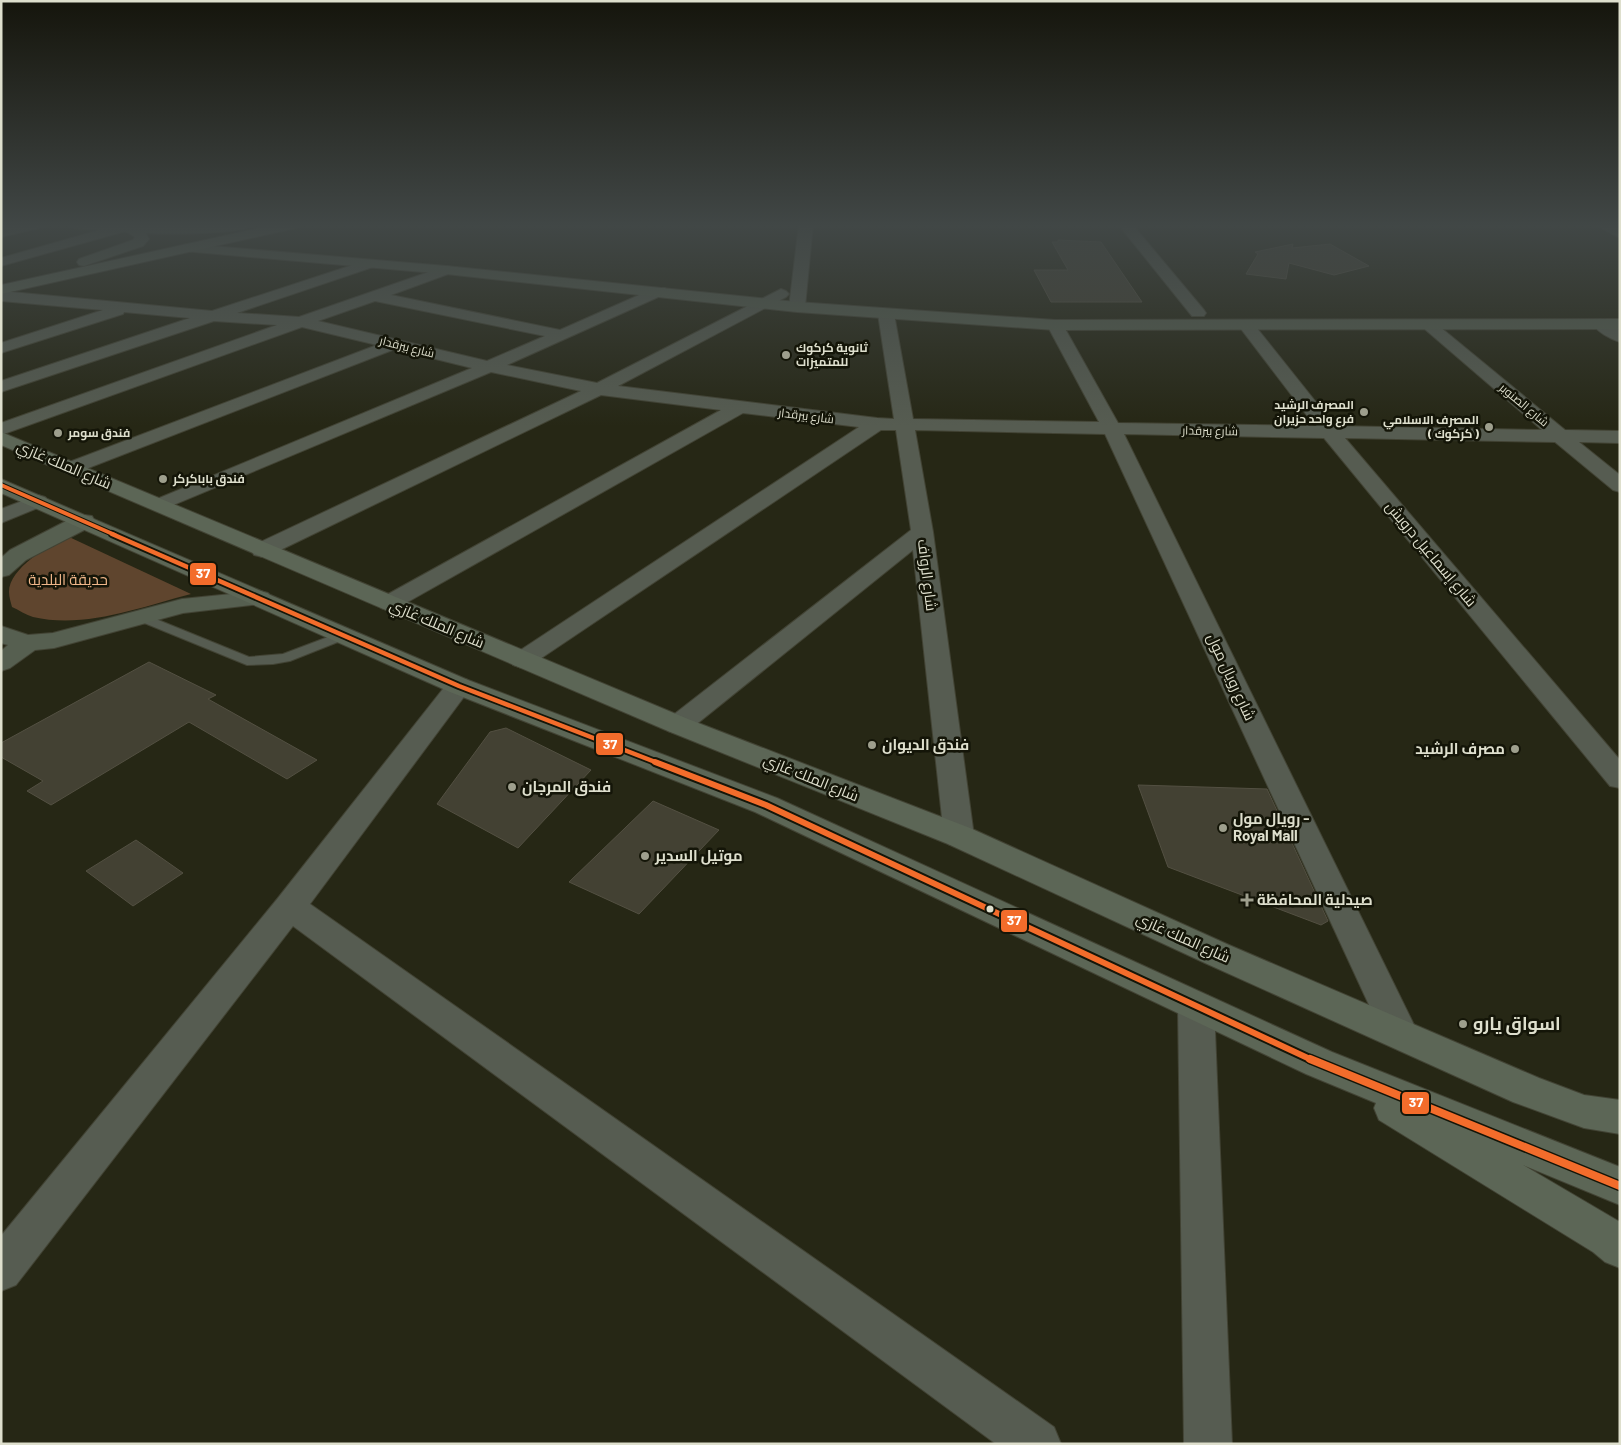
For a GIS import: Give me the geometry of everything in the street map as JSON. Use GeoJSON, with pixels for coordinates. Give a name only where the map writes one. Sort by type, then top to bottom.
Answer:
{"type":"FeatureCollection","features":[{"type":"Feature","properties":{"kind":"main road","name":"شارع الملك غازي"},"geometry":{"type":"LineString","coordinates":[[1,438],[678,725],[959,836],[1217,954],[1400,1032],[1526,1090],[1576,1108],[1611,1117],[1620,1117]]}},
{"type":"Feature","properties":{"kind":"main road"},"geometry":{"type":"LineString","coordinates":[[1,485],[459,686],[766,806],[1319,1063],[1620,1186]]}},
{"type":"Feature","properties":{"kind":"main road"},"geometry":{"type":"LineString","coordinates":[[766,806],[797,772]]}},
{"type":"Feature","properties":{"kind":"main road"},"geometry":{"type":"LineString","coordinates":[[1319,1063],[1608,1238],[1620,1248]]}},
{"type":"Feature","properties":{"kind":"street"},"geometry":{"type":"LineString","coordinates":[[1,387],[286,291]]}},
{"type":"Feature","properties":{"kind":"street"},"geometry":{"type":"LineString","coordinates":[[1,429],[387,291]]}},
{"type":"Feature","properties":{"kind":"street"},"geometry":{"type":"LineString","coordinates":[[159,505],[489,367],[659,291]]}},
{"type":"Feature","properties":{"kind":"street"},"geometry":{"type":"LineString","coordinates":[[666,291],[1006,312],[1620,312]]}},
{"type":"Feature","properties":{"kind":"street"},"geometry":{"type":"LineString","coordinates":[[698,291],[786,300],[886,314],[1055,325],[1620,324]]}},
{"type":"Feature","properties":{"kind":"street"},"geometry":{"type":"LineString","coordinates":[[262,550],[786,300],[788,291]]}},
{"type":"Feature","properties":{"kind":"street"},"geometry":{"type":"LineString","coordinates":[[1180,291],[1198,313]]}},
{"type":"Feature","properties":{"kind":"street"},"geometry":{"type":"LineString","coordinates":[[374,296],[562,335]]}},
{"type":"Feature","properties":{"kind":"street","name":"شارع بيرقدار"},"geometry":{"type":"LineString","coordinates":[[5,304],[50,301],[303,322],[489,367],[598,389],[877,424],[904,426],[1620,437]]}},
{"type":"Feature","properties":{"kind":"street"},"geometry":{"type":"LineString","coordinates":[[1,348],[127,308]]}},
{"type":"Feature","properties":{"kind":"street","name":"شارع الرواف"},"geometry":{"type":"LineString","coordinates":[[886,314],[922,532],[959,836]]}},
{"type":"Feature","properties":{"kind":"street"},"geometry":{"type":"LineString","coordinates":[[1600,324],[1620,337]]}},
{"type":"Feature","properties":{"kind":"street","name":"شارع رويال مول"},"geometry":{"type":"LineString","coordinates":[[1055,325],[1112,429],[1400,1032]]}},
{"type":"Feature","properties":{"kind":"street","name":"شارع إسماعيل درويش"},"geometry":{"type":"LineString","coordinates":[[1246,325],[1330,432],[1620,779]]}},
{"type":"Feature","properties":{"kind":"street","name":"شارع الصنوبر"},"geometry":{"type":"LineString","coordinates":[[1428,325],[1620,486]]}},
{"type":"Feature","properties":{"kind":"street"},"geometry":{"type":"LineString","coordinates":[[71,468],[394,344]]}},
{"type":"Feature","properties":{"kind":"street"},"geometry":{"type":"LineString","coordinates":[[390,603],[738,408]]}},
{"type":"Feature","properties":{"kind":"street"},"geometry":{"type":"LineString","coordinates":[[522,660],[877,424]]}},
{"type":"Feature","properties":{"kind":"street"},"geometry":{"type":"LineString","coordinates":[[1,517],[38,501]]}},
{"type":"Feature","properties":{"kind":"street"},"geometry":{"type":"LineString","coordinates":[[1,570],[18,555],[84,521]]}},
{"type":"Feature","properties":{"kind":"street"},"geometry":{"type":"LineString","coordinates":[[678,725],[922,532]]}},
{"type":"Feature","properties":{"kind":"street"},"geometry":{"type":"LineString","coordinates":[[1,634],[13,640],[28,643],[54,640],[182,606],[260,598]]}},
{"type":"Feature","properties":{"kind":"street"},"geometry":{"type":"LineString","coordinates":[[1,662],[28,643]]}},
{"type":"Feature","properties":{"kind":"street"},"geometry":{"type":"LineString","coordinates":[[1,1270],[290,907],[459,686]]}},
{"type":"Feature","properties":{"kind":"street"},"geometry":{"type":"LineString","coordinates":[[290,907],[1036,1444]]}},
{"type":"Feature","properties":{"kind":"street"},"geometry":{"type":"LineString","coordinates":[[1196,1006],[1208,1444]]}},
{"type":"Feature","properties":{"kind":"lane"},"geometry":{"type":"LineString","coordinates":[[141,617],[247,661],[282,660],[344,636]]}},
{"type":"Feature","properties":{"kind":"green space","name":"حديقة البلدية"},"geometry":{"type":"Polygon","coordinates":[[[67,536],[191,594],[113,615],[73,620],[33,617],[12,607],[9,592],[11,583],[16,575],[31,559],[67,536]]]}},
{"type":"Feature","properties":{"kind":"building"},"geometry":{"type":"Polygon","coordinates":[[[1045,291],[1135,291],[1142,302],[1051,302],[1045,291]]]}},
{"type":"Feature","properties":{"kind":"building"},"geometry":{"type":"Polygon","coordinates":[[[149,662],[216,695],[208,699],[317,760],[287,779],[189,722],[51,805],[27,791],[43,781],[1,757],[1,743],[149,662]]]}},
{"type":"Feature","properties":{"kind":"building","name":"فندق المرجان"},"geometry":{"type":"Polygon","coordinates":[[[506,728],[591,770],[518,848],[437,804],[490,732],[506,728]]]}},
{"type":"Feature","properties":{"kind":"building","name":"رويال مول - Royal Mall"},"geometry":{"type":"Polygon","coordinates":[[[1138,785],[1267,789],[1328,921],[1321,925],[1168,867],[1138,785]]]}},
{"type":"Feature","properties":{"kind":"building","name":"موتيل السدير"},"geometry":{"type":"Polygon","coordinates":[[[653,801],[719,830],[639,914],[569,882],[653,801]]]}},
{"type":"Feature","properties":{"kind":"building"},"geometry":{"type":"Polygon","coordinates":[[[136,840],[183,873],[133,906],[86,871],[136,840]]]}},
{"type":"Feature","properties":{"kind":"transit line","name":"37"},"geometry":{"type":"LineString","coordinates":[[1,485],[459,686],[766,805],[1319,1063],[1620,1186]]}},
{"type":"Feature","properties":{"kind":"place","name":"ثانوية كركوك للمتميزات"},"geometry":{"type":"Point","coordinates":[786,355]}},
{"type":"Feature","properties":{"kind":"place","name":"المصرف الرشید فرع واحد حزیران"},"geometry":{"type":"Point","coordinates":[1364,412]}},
{"type":"Feature","properties":{"kind":"place","name":"المصرف الاسلامي ( كركوك )"},"geometry":{"type":"Point","coordinates":[1489,427]}},
{"type":"Feature","properties":{"kind":"place","name":"فندق سومر"},"geometry":{"type":"Point","coordinates":[58,433]}},
{"type":"Feature","properties":{"kind":"place","name":"فندق باباكركر"},"geometry":{"type":"Point","coordinates":[163,479]}},
{"type":"Feature","properties":{"kind":"place","name":"فندق الديوان"},"geometry":{"type":"Point","coordinates":[872,745]}},
{"type":"Feature","properties":{"kind":"place","name":"مصرف الرشيد"},"geometry":{"type":"Point","coordinates":[1515,749]}},
{"type":"Feature","properties":{"kind":"place","name":"فندق المرجان"},"geometry":{"type":"Point","coordinates":[512,787]}},
{"type":"Feature","properties":{"kind":"place","name":"رويال مول - Royal Mall"},"geometry":{"type":"Point","coordinates":[1223,828]}},
{"type":"Feature","properties":{"kind":"place","name":"موتيل السدير"},"geometry":{"type":"Point","coordinates":[645,856]}},
{"type":"Feature","properties":{"kind":"place","name":"صيدلية المحافظة"},"geometry":{"type":"Point","coordinates":[1247,900]}},
{"type":"Feature","properties":{"kind":"place","name":"اسواق يارو"},"geometry":{"type":"Point","coordinates":[1463,1024]}}]}
